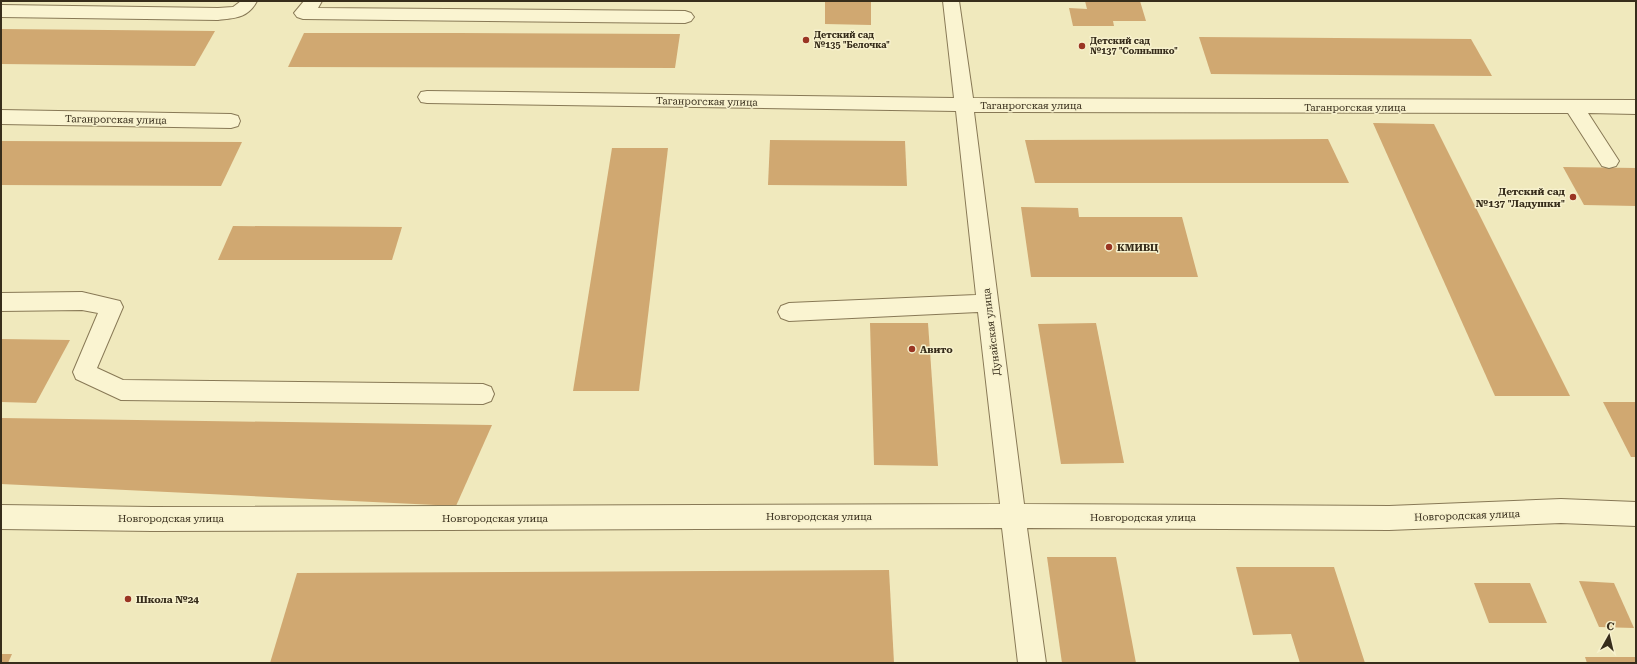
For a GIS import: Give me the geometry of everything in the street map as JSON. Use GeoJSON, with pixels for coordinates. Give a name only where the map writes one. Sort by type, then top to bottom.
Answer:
{"type":"FeatureCollection","features":[{"type":"Feature","properties":{"kind":"street"},"geometry":{"type":"LineString","coordinates":[[1,11],[218,14],[236,13],[246,8],[249,1]]}},
{"type":"Feature","properties":{"kind":"street"},"geometry":{"type":"LineString","coordinates":[[314,1],[303,13],[685,17]]}},
{"type":"Feature","properties":{"kind":"street","name":"Дунайская улица"},"geometry":{"type":"LineString","coordinates":[[951,1],[965,105],[1012,516],[1032,663]]}},
{"type":"Feature","properties":{"kind":"street","name":"Таганрогская улица"},"geometry":{"type":"LineString","coordinates":[[427,97],[965,105],[1636,107]]}},
{"type":"Feature","properties":{"kind":"street"},"geometry":{"type":"LineString","coordinates":[[1573,106],[1609,161]]}},
{"type":"Feature","properties":{"kind":"street","name":"Таганрогская улица"},"geometry":{"type":"LineString","coordinates":[[1,116],[231,121]]}},
{"type":"Feature","properties":{"kind":"street"},"geometry":{"type":"LineString","coordinates":[[1,302],[82,301],[112,307],[84,372],[121,390],[483,394]]}},
{"type":"Feature","properties":{"kind":"street"},"geometry":{"type":"LineString","coordinates":[[789,312],[987,303]]}},
{"type":"Feature","properties":{"kind":"street","name":"Новгородская улица"},"geometry":{"type":"LineString","coordinates":[[1,517],[168,519],[1012,516],[1389,518],[1561,511],[1636,514]]}},
{"type":"Feature","properties":{"kind":"building"},"geometry":{"type":"Polygon","coordinates":[[[825,1],[871,1],[871,25],[825,24],[825,1]]]}},
{"type":"Feature","properties":{"kind":"building"},"geometry":{"type":"Polygon","coordinates":[[[1085,1],[1140,1],[1146,21],[1113,21],[1114,26],[1073,26],[1069,8],[1087,9],[1085,1]]]}},
{"type":"Feature","properties":{"kind":"building"},"geometry":{"type":"Polygon","coordinates":[[[1,29],[215,31],[195,66],[1,64],[1,29]]]}},
{"type":"Feature","properties":{"kind":"building"},"geometry":{"type":"Polygon","coordinates":[[[304,33],[680,34],[675,68],[288,67],[304,33]]]}},
{"type":"Feature","properties":{"kind":"building"},"geometry":{"type":"Polygon","coordinates":[[[1199,37],[1471,39],[1492,76],[1211,74],[1199,37]]]}},
{"type":"Feature","properties":{"kind":"building"},"geometry":{"type":"Polygon","coordinates":[[[1373,123],[1434,124],[1570,396],[1495,396],[1373,123]]]}},
{"type":"Feature","properties":{"kind":"building"},"geometry":{"type":"Polygon","coordinates":[[[1328,139],[1349,183],[1035,183],[1025,140],[1328,139]]]}},
{"type":"Feature","properties":{"kind":"building"},"geometry":{"type":"Polygon","coordinates":[[[770,140],[905,141],[907,186],[768,185],[770,140]]]}},
{"type":"Feature","properties":{"kind":"building"},"geometry":{"type":"Polygon","coordinates":[[[1,141],[242,142],[221,186],[1,185],[1,141]]]}},
{"type":"Feature","properties":{"kind":"building"},"geometry":{"type":"Polygon","coordinates":[[[612,148],[668,148],[639,391],[573,391],[612,148]]]}},
{"type":"Feature","properties":{"kind":"building"},"geometry":{"type":"Polygon","coordinates":[[[1563,167],[1636,168],[1636,206],[1584,205],[1563,167]]]}},
{"type":"Feature","properties":{"kind":"building","name":"КМИВЦ"},"geometry":{"type":"Polygon","coordinates":[[[1021,207],[1078,208],[1079,217],[1182,217],[1198,277],[1031,277],[1021,207]]]}},
{"type":"Feature","properties":{"kind":"building"},"geometry":{"type":"Polygon","coordinates":[[[233,226],[402,227],[392,260],[218,260],[233,226]]]}},
{"type":"Feature","properties":{"kind":"building"},"geometry":{"type":"Polygon","coordinates":[[[870,323],[928,323],[938,466],[874,465],[870,323]]]}},
{"type":"Feature","properties":{"kind":"building"},"geometry":{"type":"Polygon","coordinates":[[[1096,323],[1124,463],[1061,464],[1038,324],[1096,323]]]}},
{"type":"Feature","properties":{"kind":"building"},"geometry":{"type":"Polygon","coordinates":[[[1,339],[70,340],[36,403],[1,402],[1,339]]]}},
{"type":"Feature","properties":{"kind":"building"},"geometry":{"type":"Polygon","coordinates":[[[1603,402],[1636,402],[1636,457],[1631,457],[1603,402]]]}},
{"type":"Feature","properties":{"kind":"building"},"geometry":{"type":"Polygon","coordinates":[[[1,418],[492,425],[456,506],[1,484],[1,418]]]}},
{"type":"Feature","properties":{"kind":"building"},"geometry":{"type":"Polygon","coordinates":[[[1047,557],[1116,557],[1136,663],[1062,663],[1047,557]]]}},
{"type":"Feature","properties":{"kind":"building"},"geometry":{"type":"Polygon","coordinates":[[[1236,567],[1334,567],[1365,663],[1300,663],[1291,634],[1253,635],[1236,567]]]}},
{"type":"Feature","properties":{"kind":"building"},"geometry":{"type":"Polygon","coordinates":[[[889,570],[894,663],[270,663],[297,573],[889,570]]]}},
{"type":"Feature","properties":{"kind":"building"},"geometry":{"type":"Polygon","coordinates":[[[1579,581],[1614,583],[1634,628],[1599,627],[1579,581]]]}},
{"type":"Feature","properties":{"kind":"building"},"geometry":{"type":"Polygon","coordinates":[[[1474,583],[1530,583],[1547,623],[1489,623],[1474,583]]]}},
{"type":"Feature","properties":{"kind":"building"},"geometry":{"type":"Polygon","coordinates":[[[1,654],[12,654],[8,663],[1,663],[1,654]]]}},
{"type":"Feature","properties":{"kind":"building"},"geometry":{"type":"Polygon","coordinates":[[[1585,657],[1636,657],[1636,663],[1587,663],[1585,657]]]}},
{"type":"Feature","properties":{"kind":"place","name":"Детский сад №135 \"Белочка\""},"geometry":{"type":"Point","coordinates":[806,40]}},
{"type":"Feature","properties":{"kind":"place","name":"Детский сад №137 \"Солнышко\""},"geometry":{"type":"Point","coordinates":[1082,46]}},
{"type":"Feature","properties":{"kind":"place","name":"Детский сад №137 \"Ладушки\""},"geometry":{"type":"Point","coordinates":[1573,197]}},
{"type":"Feature","properties":{"kind":"place","name":"КМИВЦ"},"geometry":{"type":"Point","coordinates":[1109,247]}},
{"type":"Feature","properties":{"kind":"place","name":"Авито"},"geometry":{"type":"Point","coordinates":[912,349]}},
{"type":"Feature","properties":{"kind":"place","name":"Школа №24"},"geometry":{"type":"Point","coordinates":[128,599]}}]}
